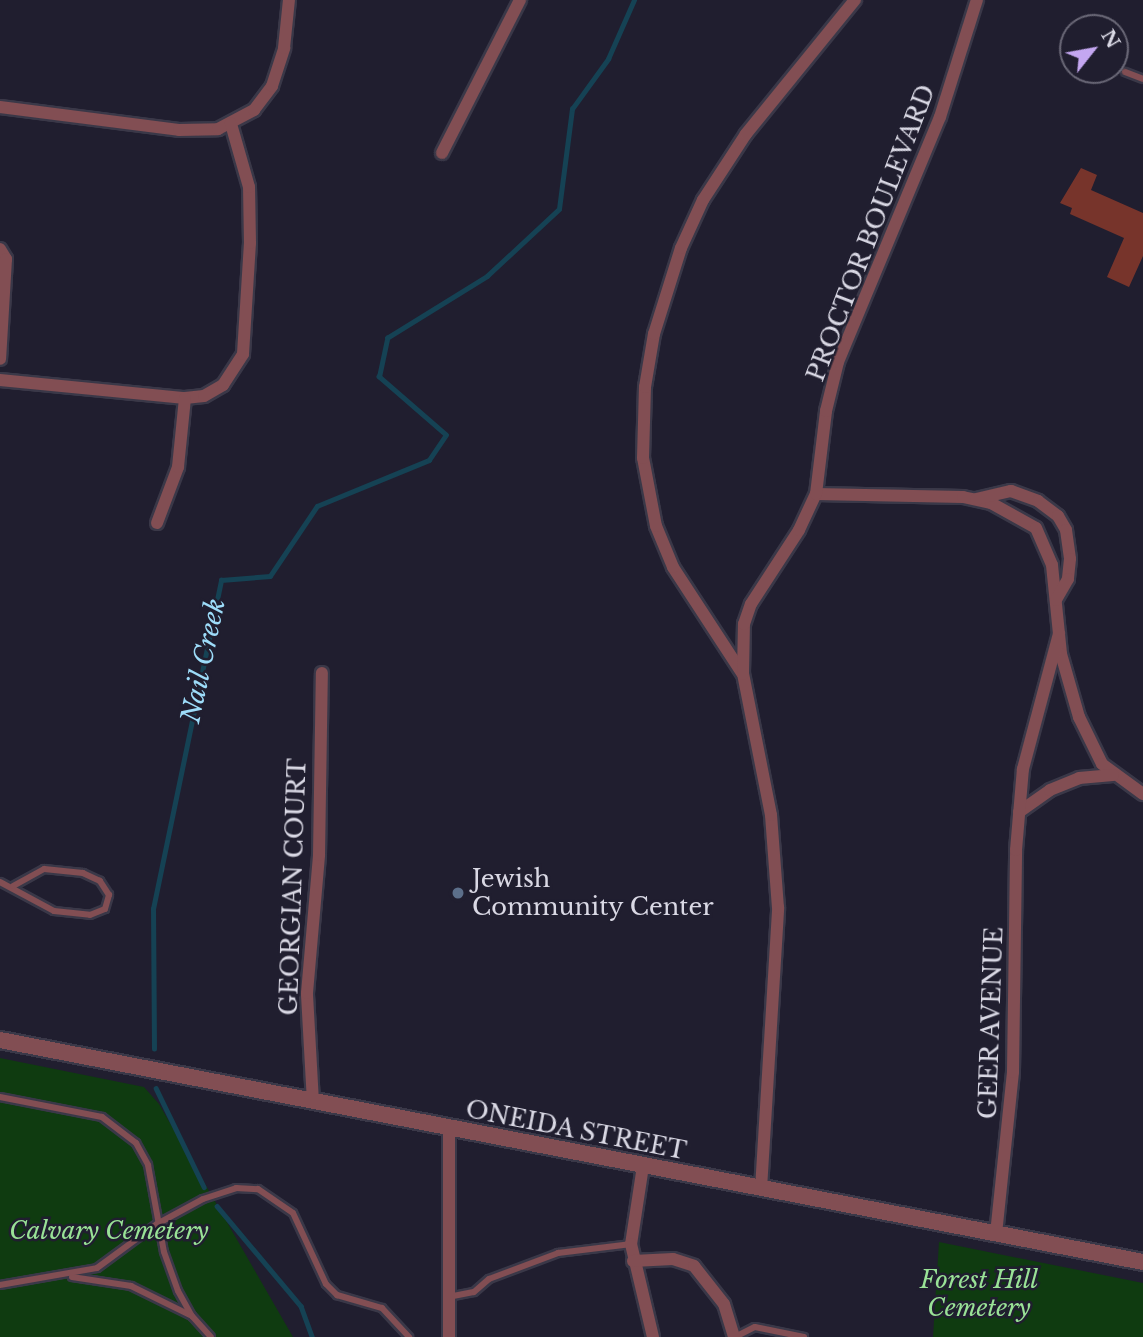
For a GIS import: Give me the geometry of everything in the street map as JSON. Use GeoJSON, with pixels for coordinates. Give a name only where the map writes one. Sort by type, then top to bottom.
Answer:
{"type":"FeatureCollection","features":[{"type":"Feature","properties":{"kind":"street"},"geometry":{"type":"LineString","coordinates":[[0,107],[179,130],[202,131],[230,124],[254,110],[272,86],[284,48],[289,0]]}},
{"type":"Feature","properties":{"kind":"street"},"geometry":{"type":"LineString","coordinates":[[442,153],[520,0]]}},
{"type":"Feature","properties":{"kind":"street","name":"PROCTOR BOULEVARD"},"geometry":{"type":"LineString","coordinates":[[743,674],[673,567],[656,526],[643,458],[645,387],[658,322],[703,200],[746,134],[855,0]]}},
{"type":"Feature","properties":{"kind":"street","name":"PROCTOR BOULEVARD"},"geometry":{"type":"LineString","coordinates":[[761,1189],[778,908],[771,815],[743,674],[741,648],[751,604],[799,530],[816,494],[826,411],[838,362],[940,117],[977,0]]}},
{"type":"Feature","properties":{"kind":"street"},"geometry":{"type":"LineString","coordinates":[[0,380],[185,398],[215,391],[238,367],[243,354],[249,187],[230,124]]}},
{"type":"Feature","properties":{"kind":"street"},"geometry":{"type":"LineString","coordinates":[[0,249],[6,259],[0,359]]}},
{"type":"Feature","properties":{"kind":"street"},"geometry":{"type":"LineString","coordinates":[[157,523],[178,467],[185,398]]}},
{"type":"Feature","properties":{"kind":"street"},"geometry":{"type":"LineString","coordinates":[[816,494],[975,499],[1010,491],[1038,501],[1058,516],[1066,530],[1070,559],[1068,579],[1056,600]]}},
{"type":"Feature","properties":{"kind":"street"},"geometry":{"type":"LineString","coordinates":[[975,499],[1024,519],[1036,528],[1052,565],[1059,634],[1079,717],[1093,749],[1113,775],[1143,794]]}},
{"type":"Feature","properties":{"kind":"street","name":"GEER AVENUE"},"geometry":{"type":"LineString","coordinates":[[996,1234],[1013,1072],[1019,813],[1031,724],[1059,634]]}},
{"type":"Feature","properties":{"kind":"street","name":"GEORGIAN COURT"},"geometry":{"type":"LineString","coordinates":[[313,1102],[307,993],[319,855],[322,673]]}},
{"type":"Feature","properties":{"kind":"street"},"geometry":{"type":"LineString","coordinates":[[1019,813],[1069,782],[1113,775]]}},
{"type":"Feature","properties":{"kind":"street","name":"ONEIDA STREET"},"geometry":{"type":"LineString","coordinates":[[0,1040],[1143,1262]]}},
{"type":"Feature","properties":{"kind":"street"},"geometry":{"type":"LineString","coordinates":[[449,1128],[449,1337]]}},
{"type":"Feature","properties":{"kind":"street"},"geometry":{"type":"LineString","coordinates":[[643,1166],[631,1244],[653,1337]]}},
{"type":"Feature","properties":{"kind":"street"},"geometry":{"type":"LineString","coordinates":[[633,1261],[673,1259],[694,1266],[724,1304],[735,1337]]}},
{"type":"Feature","properties":{"kind":"lane"},"geometry":{"type":"LineString","coordinates":[[0,882],[13,886],[42,906],[90,915],[105,909],[109,895],[100,881],[91,877],[44,869],[13,886]]}},
{"type":"Feature","properties":{"kind":"lane"},"geometry":{"type":"LineString","coordinates":[[0,1097],[68,1108],[119,1126],[136,1143],[148,1164],[164,1252],[191,1317]]}},
{"type":"Feature","properties":{"kind":"lane"},"geometry":{"type":"LineString","coordinates":[[0,1286],[70,1276],[117,1258],[157,1224],[236,1188],[258,1189],[277,1198],[304,1231],[326,1284],[337,1295],[382,1308],[409,1337]]}},
{"type":"Feature","properties":{"kind":"lane"},"geometry":{"type":"LineString","coordinates":[[448,1297],[474,1292],[489,1279],[558,1253],[631,1244]]}},
{"type":"Feature","properties":{"kind":"lane"},"geometry":{"type":"LineString","coordinates":[[70,1276],[131,1286],[191,1317],[211,1337]]}},
{"type":"Feature","properties":{"kind":"lane"},"geometry":{"type":"LineString","coordinates":[[735,1337],[755,1327],[804,1337]]}},
{"type":"Feature","properties":{"kind":"green space","name":"Calvary Cemetery"},"geometry":{"type":"Polygon","coordinates":[[[0,1058],[144,1087],[159,1104],[293,1337],[0,1337],[0,1058]]]}},
{"type":"Feature","properties":{"kind":"green space","name":"Forest Hill Cemetery"},"geometry":{"type":"Polygon","coordinates":[[[939,1242],[1143,1283],[1143,1337],[933,1337],[939,1242]]]}},
{"type":"Feature","properties":{"kind":"building"},"geometry":{"type":"Polygon","coordinates":[[[1081,168],[1097,175],[1091,190],[1143,213],[1143,256],[1129,287],[1107,277],[1124,238],[1070,214],[1072,208],[1060,203],[1081,168]]]}},
{"type":"Feature","properties":{"kind":"waterway","name":"Nail Creek"},"geometry":{"type":"LineString","coordinates":[[154,1049],[153,909],[221,580],[270,576],[317,506],[429,460],[446,435],[379,377],[387,338],[487,276],[559,209],[572,109],[608,59],[634,0]]}},
{"type":"Feature","properties":{"kind":"waterway","name":"Nail Creek"},"geometry":{"type":"LineString","coordinates":[[156,1088],[204,1187]]}},
{"type":"Feature","properties":{"kind":"waterway","name":"Nail Creek"},"geometry":{"type":"LineString","coordinates":[[217,1206],[301,1306],[312,1337]]}},
{"type":"Feature","properties":{"kind":"place","name":"Jewish Community Center"},"geometry":{"type":"Point","coordinates":[458,893]}}]}
